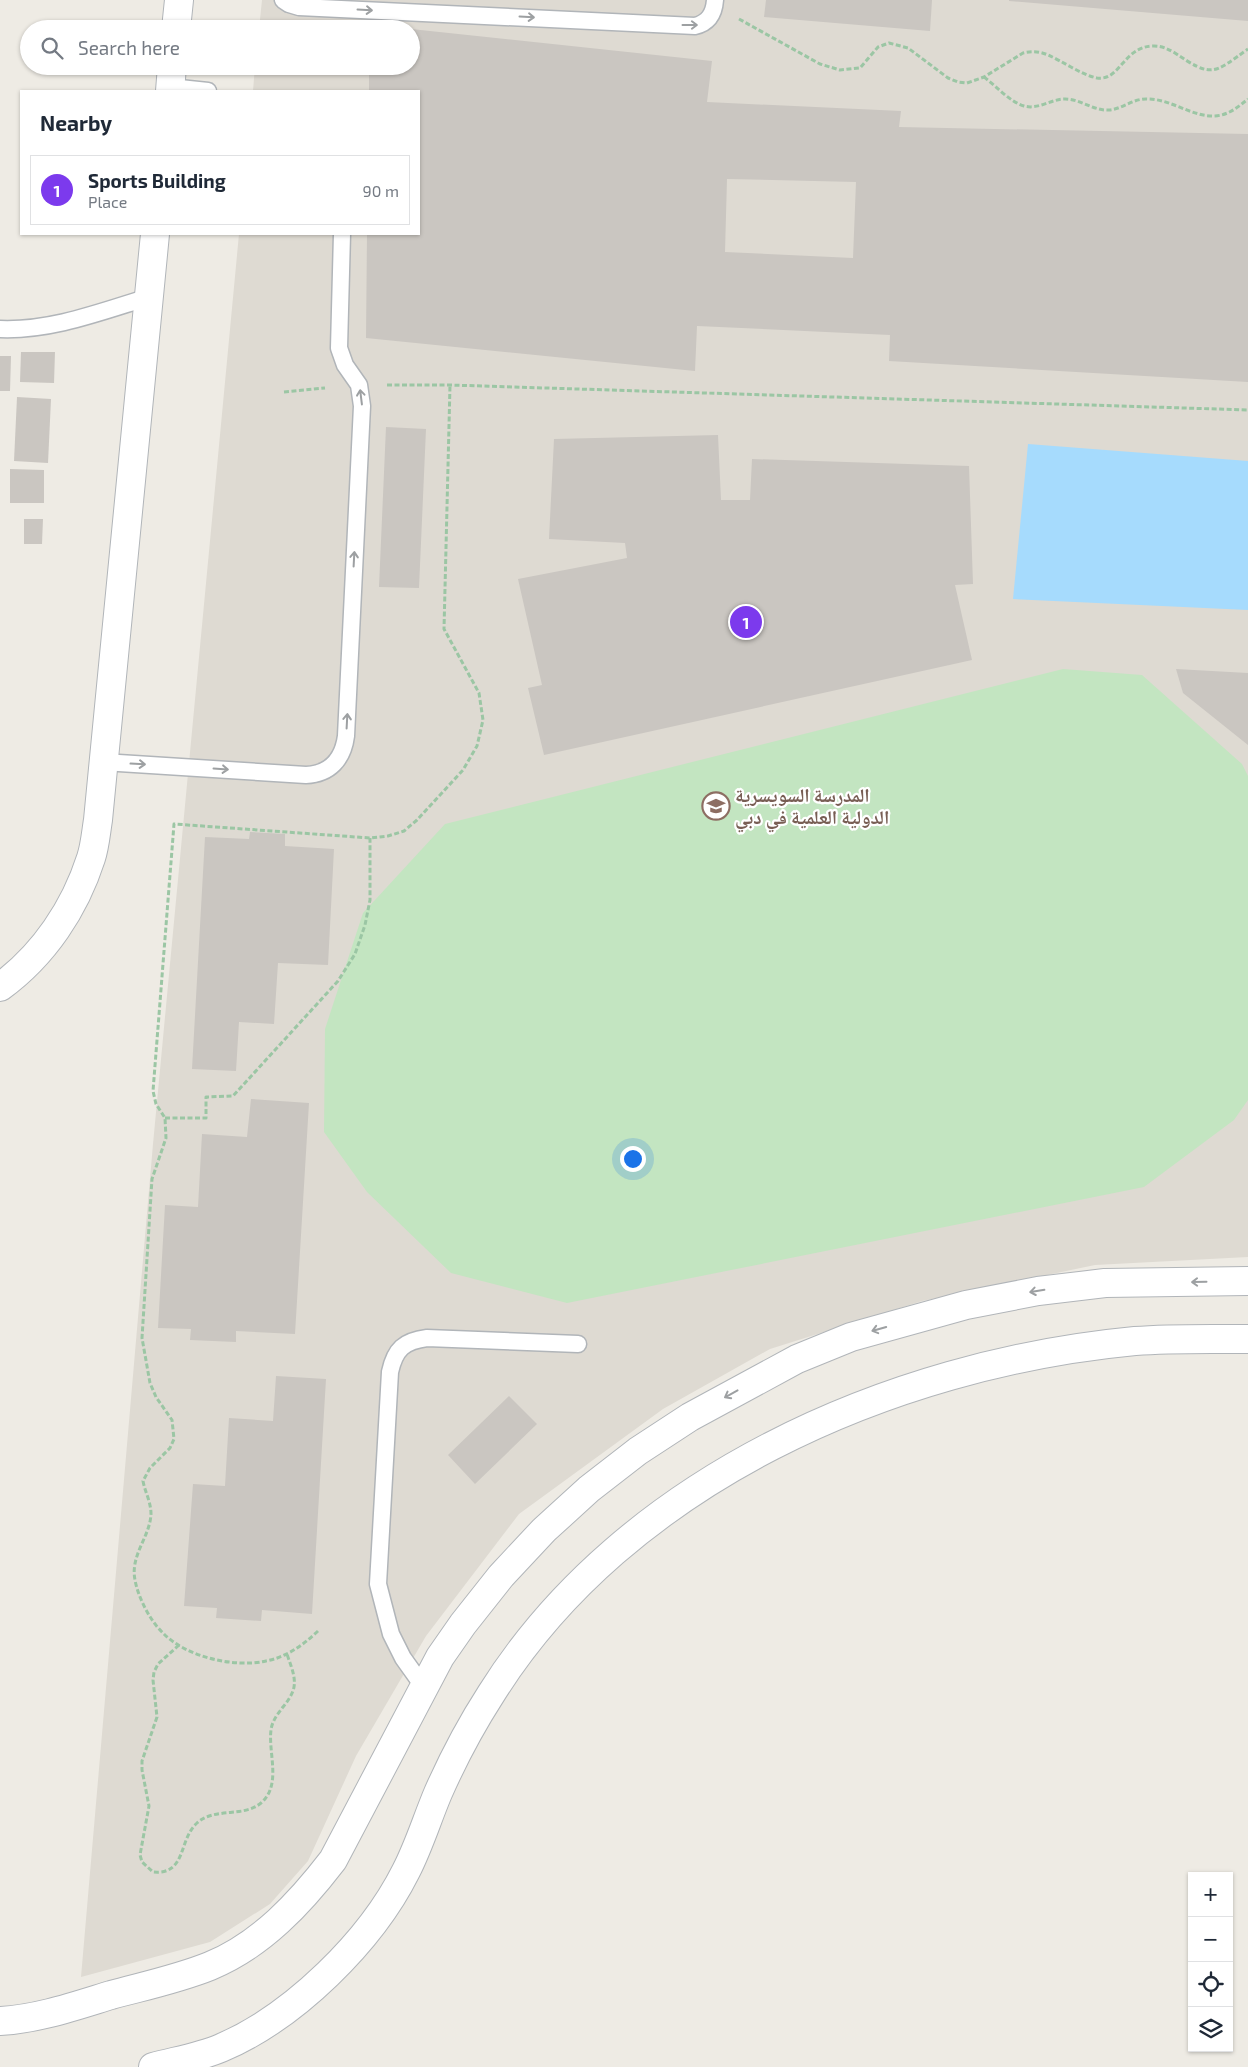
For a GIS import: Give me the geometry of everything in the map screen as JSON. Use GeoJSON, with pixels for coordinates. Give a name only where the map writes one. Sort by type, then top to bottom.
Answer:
{"type":"FeatureCollection","features":[{"type":"Feature","properties":{"kind":"street"},"geometry":{"type":"LineString","coordinates":[[177,20],[179,0]]}},
{"type":"Feature","properties":{"kind":"street"},"geometry":{"type":"LineString","coordinates":[[0,986],[32,959],[57,928],[77,893],[92,856],[155,235]]}},
{"type":"Feature","properties":{"kind":"street"},"geometry":{"type":"LineString","coordinates":[[0,2021],[50,2014],[210,1966],[245,1947],[273,1926],[313,1886],[333,1860],[423,1686],[440,1657],[501,1576],[544,1530],[589,1489],[638,1450],[690,1416],[797,1359],[851,1337],[966,1305],[1038,1291],[1106,1283],[1248,1281]]}},
{"type":"Feature","properties":{"kind":"street"},"geometry":{"type":"LineString","coordinates":[[153,2067],[220,2048],[258,2028],[294,2003],[328,1974],[351,1950],[382,1910],[405,1874],[423,1835],[437,1795],[462,1742],[492,1692],[526,1644],[563,1600],[604,1559],[648,1522],[695,1489],[755,1455],[817,1425],[882,1399],[944,1378],[1008,1362],[1081,1348],[1137,1341],[1248,1339]]}},
{"type":"Feature","properties":{"kind":"lane"},"geometry":{"type":"LineString","coordinates":[[283,0],[299,7],[695,26],[708,20],[715,3]]}},
{"type":"Feature","properties":{"kind":"lane"},"geometry":{"type":"LineString","coordinates":[[170,82],[204,90]]}},
{"type":"Feature","properties":{"kind":"lane"},"geometry":{"type":"LineString","coordinates":[[103,762],[306,775],[326,771],[340,757],[346,736],[362,406],[359,385],[345,365],[339,348],[342,235]]}},
{"type":"Feature","properties":{"kind":"lane"},"geometry":{"type":"LineString","coordinates":[[0,329],[28,328],[62,323],[149,297]]}},
{"type":"Feature","properties":{"kind":"lane"},"geometry":{"type":"LineString","coordinates":[[423,1686],[403,1658],[391,1634],[378,1584],[390,1372],[393,1358],[402,1347],[413,1340],[427,1338],[578,1344]]}},
{"type":"Feature","properties":{"kind":"path"},"geometry":{"type":"LineString","coordinates":[[715,3],[829,68],[850,70],[860,68],[878,47],[889,43],[908,48],[948,78],[967,83],[984,77],[1023,53],[1030,52],[1040,52],[1048,55],[1097,78],[1112,74],[1135,50],[1145,46],[1167,48],[1196,68],[1207,70],[1224,66],[1248,49]]}},
{"type":"Feature","properties":{"kind":"path"},"geometry":{"type":"LineString","coordinates":[[984,77],[1019,104],[1026,107],[1058,99],[1067,99],[1095,108],[1111,110],[1134,100],[1150,98],[1203,115],[1214,116],[1234,110],[1248,99]]}},
{"type":"Feature","properties":{"kind":"path"},"geometry":{"type":"LineString","coordinates":[[318,1631],[304,1644],[287,1654],[267,1661],[245,1664],[224,1662],[203,1656],[179,1645],[163,1634],[137,1590],[134,1567],[151,1515],[143,1481],[145,1474],[170,1448],[174,1439],[172,1420],[156,1397],[150,1383],[142,1338],[152,1179],[165,1143],[166,1128],[165,1118],[156,1104],[153,1091],[174,824],[370,838],[388,836],[404,830],[417,820],[463,770],[477,746],[483,720],[479,693],[444,629],[450,385],[1248,410]]}},
{"type":"Feature","properties":{"kind":"path"},"geometry":{"type":"LineString","coordinates":[[165,1118],[206,1118],[206,1097],[234,1096],[338,981],[355,954],[365,925],[370,900],[370,838]]}},
{"type":"Feature","properties":{"kind":"path"},"geometry":{"type":"LineString","coordinates":[[179,1645],[158,1664],[154,1672],[153,1680],[157,1717],[142,1761],[142,1770],[149,1800],[140,1855],[142,1862],[147,1868],[161,1873],[175,1867],[189,1832],[196,1823],[214,1814],[253,1808],[267,1795],[273,1779],[271,1729],[294,1688],[294,1674],[287,1654]]}},
{"type":"Feature","properties":{"kind":"shaded area","name":"المدرسة السويسرية الدولية العلمية في دبي"},"geometry":{"type":"Polygon","coordinates":[[[262,0],[1248,0],[1248,1257],[1095,1265],[922,1301],[770,1349],[663,1409],[519,1514],[426,1636],[356,1756],[308,1861],[270,1904],[210,1942],[81,1977],[153,1144],[239,235],[420,235],[420,90],[253,90],[254,75],[420,75],[420,20],[260,20],[262,0]]]}},
{"type":"Feature","properties":{"kind":"green space"},"geometry":{"type":"Polygon","coordinates":[[[1063,669],[1142,675],[1242,764],[1248,776],[1248,1100],[1234,1120],[1144,1187],[567,1303],[451,1273],[367,1192],[324,1132],[325,1029],[363,913],[445,824],[1063,669]]]}},
{"type":"Feature","properties":{"kind":"water"},"geometry":{"type":"Polygon","coordinates":[[[1028,444],[1248,461],[1248,610],[1013,599],[1028,444]]]}},
{"type":"Feature","properties":{"kind":"building"},"geometry":{"type":"Polygon","coordinates":[[[766,0],[932,0],[930,31],[764,17],[766,0]]]}},
{"type":"Feature","properties":{"kind":"building"},"geometry":{"type":"Polygon","coordinates":[[[1248,0],[1248,21],[1009,1],[1248,0]]]}},
{"type":"Feature","properties":{"kind":"building"},"geometry":{"type":"Polygon","coordinates":[[[420,30],[712,61],[707,102],[901,111],[899,127],[1248,134],[1248,382],[889,361],[890,335],[697,326],[695,371],[366,338],[367,235],[420,235],[420,90],[369,90],[369,75],[420,75],[420,30]],[[727,179],[725,252],[853,258],[856,182],[727,179]]]}},
{"type":"Feature","properties":{"kind":"building"},"geometry":{"type":"Polygon","coordinates":[[[21,352],[55,352],[54,383],[20,382],[21,352]]]}},
{"type":"Feature","properties":{"kind":"building"},"geometry":{"type":"Polygon","coordinates":[[[0,356],[11,356],[10,391],[0,391],[0,356]]]}},
{"type":"Feature","properties":{"kind":"building"},"geometry":{"type":"Polygon","coordinates":[[[17,397],[51,399],[48,463],[14,461],[17,397]]]}},
{"type":"Feature","properties":{"kind":"building"},"geometry":{"type":"Polygon","coordinates":[[[386,427],[426,429],[419,588],[379,587],[386,427]]]}},
{"type":"Feature","properties":{"kind":"building"},"geometry":{"type":"Polygon","coordinates":[[[718,435],[721,500],[750,500],[752,459],[969,466],[973,584],[955,585],[972,660],[544,755],[528,688],[542,685],[518,579],[627,558],[625,543],[549,539],[554,439],[718,435]]]}},
{"type":"Feature","properties":{"kind":"building"},"geometry":{"type":"Polygon","coordinates":[[[10,469],[44,470],[44,503],[10,503],[10,469]]]}},
{"type":"Feature","properties":{"kind":"building"},"geometry":{"type":"Polygon","coordinates":[[[24,519],[43,519],[42,544],[24,544],[24,519]]]}},
{"type":"Feature","properties":{"kind":"building"},"geometry":{"type":"Polygon","coordinates":[[[1176,669],[1248,673],[1248,745],[1183,693],[1176,669]]]}},
{"type":"Feature","properties":{"kind":"building"},"geometry":{"type":"Polygon","coordinates":[[[250,832],[285,834],[285,846],[334,849],[328,965],[278,963],[274,1024],[239,1022],[236,1071],[192,1069],[205,837],[249,839],[250,832]]]}},
{"type":"Feature","properties":{"kind":"building"},"geometry":{"type":"Polygon","coordinates":[[[251,1099],[309,1103],[295,1334],[236,1331],[236,1342],[190,1340],[191,1329],[158,1328],[165,1205],[198,1207],[202,1134],[247,1137],[251,1099]]]}},
{"type":"Feature","properties":{"kind":"building"},"geometry":{"type":"Polygon","coordinates":[[[276,1376],[326,1379],[312,1614],[262,1610],[261,1621],[216,1618],[217,1608],[184,1606],[193,1484],[225,1486],[229,1418],[273,1421],[276,1376]]]}},
{"type":"Feature","properties":{"kind":"building"},"geometry":{"type":"Polygon","coordinates":[[[509,1396],[537,1424],[475,1484],[448,1455],[509,1396]]]}},
{"type":"Feature","properties":{"kind":"place","name":"Sports Building"},"geometry":{"type":"Point","coordinates":[746,622]}},
{"type":"Feature","properties":{"kind":"place","name":"المدرسة السويسرية الدولية العلمية في دبي"},"geometry":{"type":"Point","coordinates":[716,806]}}]}
